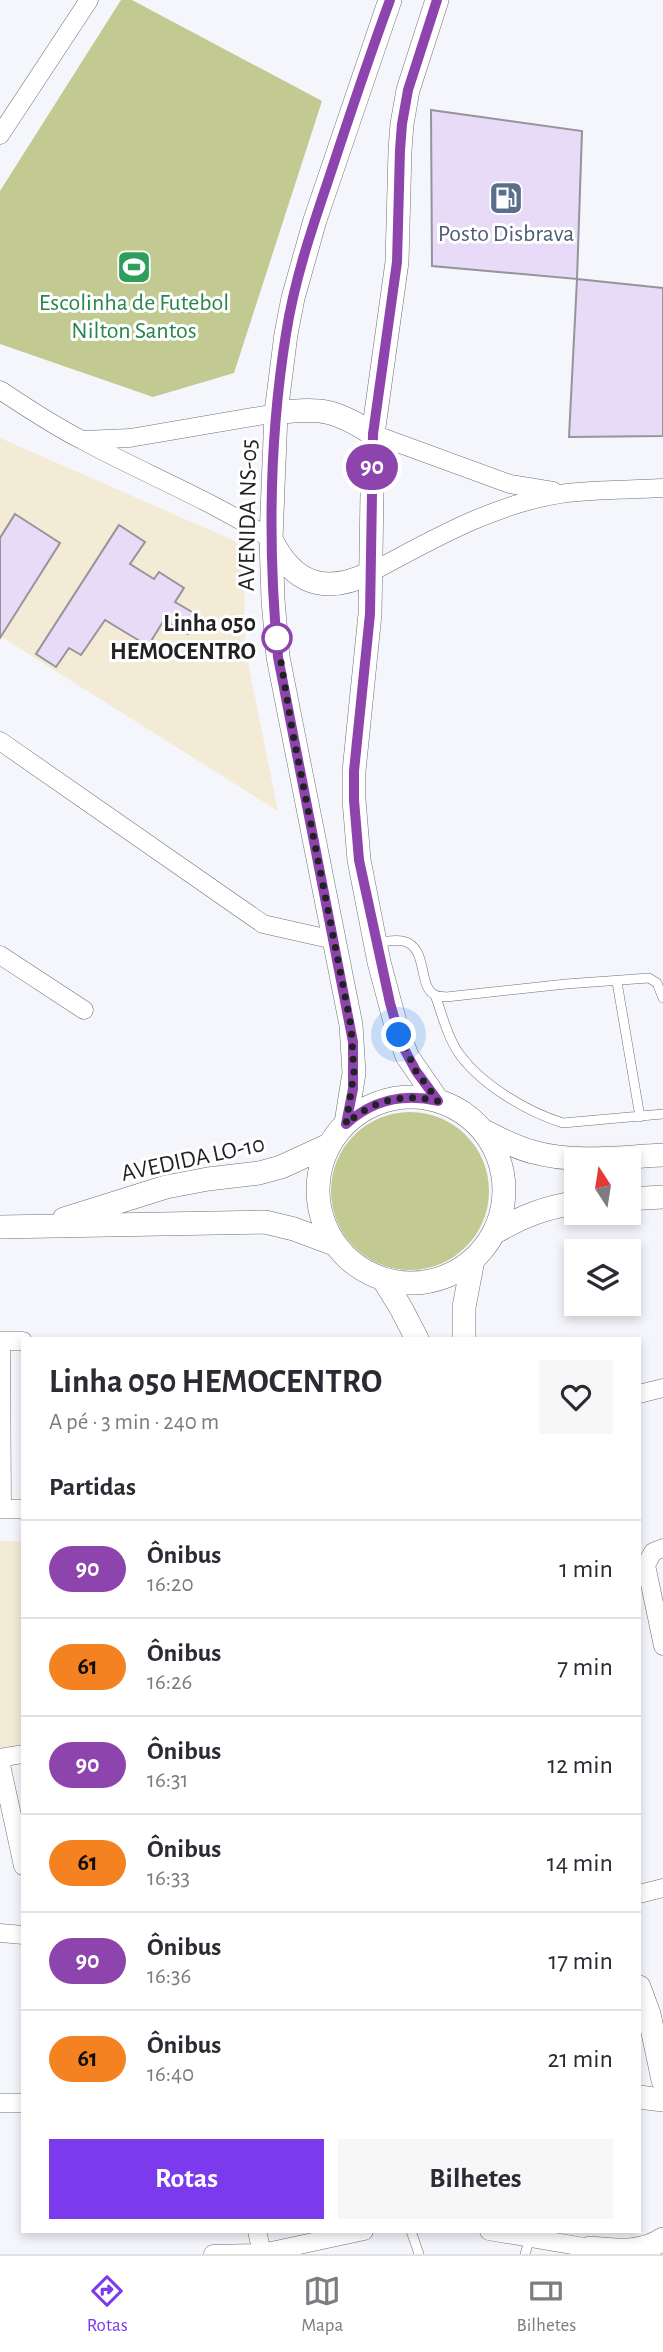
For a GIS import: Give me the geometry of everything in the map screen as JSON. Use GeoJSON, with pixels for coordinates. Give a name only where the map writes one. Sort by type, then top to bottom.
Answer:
{"type":"FeatureCollection","features":[{"type":"Feature","properties":{"kind":"street"},"geometry":{"type":"LineString","coordinates":[[0,135],[89,0]]}},
{"type":"Feature","properties":{"kind":"street","name":"AVENIDA NS-05"},"geometry":{"type":"LineString","coordinates":[[346,1124],[353,1089],[353,1042],[278,657],[271,539],[276,413],[286,334],[300,269],[390,0]]}},
{"type":"Feature","properties":{"kind":"street","name":"AVENIDA NS-05"},"geometry":{"type":"LineString","coordinates":[[437,0],[408,90],[402,124],[397,262],[373,434],[370,614],[354,771],[354,813],[359,860],[376,943],[402,1045],[416,1071],[438,1101]]}},
{"type":"Feature","properties":{"kind":"street"},"geometry":{"type":"LineString","coordinates":[[0,390],[81,440],[203,499],[271,539],[283,559],[303,576],[318,584],[351,582],[429,541],[519,504],[567,493],[663,488]]}},
{"type":"Feature","properties":{"kind":"street"},"geometry":{"type":"LineString","coordinates":[[81,440],[148,436],[293,410],[325,410],[342,415],[373,434],[510,484],[567,493]]}},
{"type":"Feature","properties":{"kind":"street"},"geometry":{"type":"LineString","coordinates":[[0,741],[263,924],[334,940]]}},
{"type":"Feature","properties":{"kind":"street"},"geometry":{"type":"LineString","coordinates":[[0,955],[84,1010]]}},
{"type":"Feature","properties":{"kind":"street","name":"AVENIDA NS-05"},"geometry":{"type":"LineString","coordinates":[[420,1098],[438,1101],[463,1113],[484,1131],[498,1157],[505,1185],[502,1214],[494,1233],[473,1259],[458,1271],[436,1280],[406,1283],[383,1279],[356,1266],[334,1244],[321,1216],[317,1196],[319,1175],[329,1145],[346,1124],[368,1108],[393,1099],[420,1098]]}},
{"type":"Feature","properties":{"kind":"street"},"geometry":{"type":"LineString","coordinates":[[484,1131],[520,1148],[564,1158],[581,1160],[663,1155]]}},
{"type":"Feature","properties":{"kind":"street","name":"AVEDIDA LO-10"},"geometry":{"type":"LineString","coordinates":[[24,1227],[68,1218],[184,1182],[271,1170],[329,1145]]}},
{"type":"Feature","properties":{"kind":"street"},"geometry":{"type":"LineString","coordinates":[[641,1198],[663,1197]]}},
{"type":"Feature","properties":{"kind":"street"},"geometry":{"type":"LineString","coordinates":[[494,1233],[520,1217],[564,1205]]}},
{"type":"Feature","properties":{"kind":"street","name":"AVEDIDA LO-10"},"geometry":{"type":"LineString","coordinates":[[0,1227],[265,1222],[295,1229],[334,1244]]}},
{"type":"Feature","properties":{"kind":"street","name":"AVENIDA NS-05"},"geometry":{"type":"LineString","coordinates":[[464,1337],[464,1307],[473,1259]]}},
{"type":"Feature","properties":{"kind":"street","name":"AVENIDA NS-05"},"geometry":{"type":"LineString","coordinates":[[383,1279],[416,1337]]}},
{"type":"Feature","properties":{"kind":"street"},"geometry":{"type":"LineString","coordinates":[[21,1341],[0,1341],[1,1509],[21,1509]]}},
{"type":"Feature","properties":{"kind":"street"},"geometry":{"type":"LineString","coordinates":[[641,1394],[663,1388]]}},
{"type":"Feature","properties":{"kind":"street"},"geometry":{"type":"LineString","coordinates":[[663,1548],[653,1552],[646,1565],[663,1646]]}},
{"type":"Feature","properties":{"kind":"street"},"geometry":{"type":"LineString","coordinates":[[21,1754],[0,1759],[21,1857]]}},
{"type":"Feature","properties":{"kind":"street"},"geometry":{"type":"LineString","coordinates":[[641,1894],[663,1888]]}},
{"type":"Feature","properties":{"kind":"street"},"geometry":{"type":"LineString","coordinates":[[0,1933],[21,1935]]}},
{"type":"Feature","properties":{"kind":"street"},"geometry":{"type":"LineString","coordinates":[[641,1992],[662,2068]]}},
{"type":"Feature","properties":{"kind":"street"},"geometry":{"type":"LineString","coordinates":[[641,2097],[663,2100]]}},
{"type":"Feature","properties":{"kind":"street"},"geometry":{"type":"LineString","coordinates":[[0,2102],[21,2103]]}},
{"type":"Feature","properties":{"kind":"street"},"geometry":{"type":"LineString","coordinates":[[257,2233],[262,2253]]}},
{"type":"Feature","properties":{"kind":"street"},"geometry":{"type":"LineString","coordinates":[[213,2254],[262,2253],[355,2233]]}},
{"type":"Feature","properties":{"kind":"street"},"geometry":{"type":"LineString","coordinates":[[494,2233],[528,2246],[590,2244],[635,2250],[649,2247],[663,2239]]}},
{"type":"Feature","properties":{"kind":"lane"},"geometry":{"type":"LineString","coordinates":[[376,943],[402,941],[412,945],[420,957],[428,988],[435,995],[461,1056],[496,1090],[547,1118],[563,1123],[663,1114]]}},
{"type":"Feature","properties":{"kind":"lane"},"geometry":{"type":"LineString","coordinates":[[435,995],[446,997],[649,978],[657,983],[663,998]]}},
{"type":"Feature","properties":{"kind":"lane"},"geometry":{"type":"LineString","coordinates":[[617,982],[640,1117]]}},
{"type":"Feature","properties":{"kind":"lane"},"geometry":{"type":"LineString","coordinates":[[412,2233],[419,2254]]}},
{"type":"Feature","properties":{"kind":"shaded area"},"geometry":{"type":"Polygon","coordinates":[[[0,438],[235,541],[243,553],[245,568],[244,630],[249,668],[278,811],[0,636],[0,438]]]}},
{"type":"Feature","properties":{"kind":"shaded area"},"geometry":{"type":"Polygon","coordinates":[[[0,1541],[21,1541],[21,1747],[0,1750],[0,1541]]]}},
{"type":"Feature","properties":{"kind":"green space","name":"Escolinha de Futebol Nilton Santos"},"geometry":{"type":"Polygon","coordinates":[[[121,0],[132,0],[322,101],[234,373],[153,397],[0,344],[0,191],[121,0]]]}},
{"type":"Feature","properties":{"kind":"green space"},"geometry":{"type":"Polygon","coordinates":[[[410,1112],[440,1118],[466,1135],[483,1161],[489,1191],[483,1221],[466,1247],[440,1264],[410,1270],[380,1264],[354,1247],[337,1221],[331,1191],[337,1161],[354,1135],[380,1118],[410,1112]]]}},
{"type":"Feature","properties":{"kind":"building","name":"Posto Disbrava"},"geometry":{"type":"Polygon","coordinates":[[[431,110],[582,131],[577,279],[432,266],[431,110]]]}},
{"type":"Feature","properties":{"kind":"building"},"geometry":{"type":"Polygon","coordinates":[[[577,279],[663,288],[663,436],[569,437],[577,279]]]}},
{"type":"Feature","properties":{"kind":"building"},"geometry":{"type":"Polygon","coordinates":[[[15,514],[60,543],[0,638],[0,538],[15,514]]]}},
{"type":"Feature","properties":{"kind":"building"},"geometry":{"type":"Polygon","coordinates":[[[119,525],[145,542],[130,564],[154,579],[159,572],[184,588],[175,602],[199,616],[188,634],[164,620],[148,646],[105,620],[81,655],[69,648],[56,667],[36,654],[119,525]]]}},
{"type":"Feature","properties":{"kind":"bus line","name":"90"},"geometry":{"type":"LineString","coordinates":[[390,0],[315,220],[293,298],[276,413],[271,539],[278,657],[351,1026],[353,1089],[346,1124],[368,1108],[393,1099],[411,1097],[438,1101],[416,1071],[402,1045],[390,1003],[359,860],[354,800],[354,771],[370,614],[373,434],[397,262],[402,124],[408,90],[437,0]]}},
{"type":"Feature","properties":{"kind":"place","name":"Posto Disbrava"},"geometry":{"type":"Point","coordinates":[506,198]}},
{"type":"Feature","properties":{"kind":"place","name":"Escolinha de Futebol Nilton Santos"},"geometry":{"type":"Point","coordinates":[134,267]}},
{"type":"Feature","properties":{"kind":"place","name":"Linha 050 HEMOCENTRO"},"geometry":{"type":"Point","coordinates":[277,638]}},
{"type":"Feature","properties":{"kind":"route"},"geometry":{"type":"LineString","coordinates":[[277,638],[278,657],[351,1026],[354,1073],[346,1124],[368,1108],[393,1099],[411,1097],[438,1101],[416,1071],[399,1035]]}}]}
